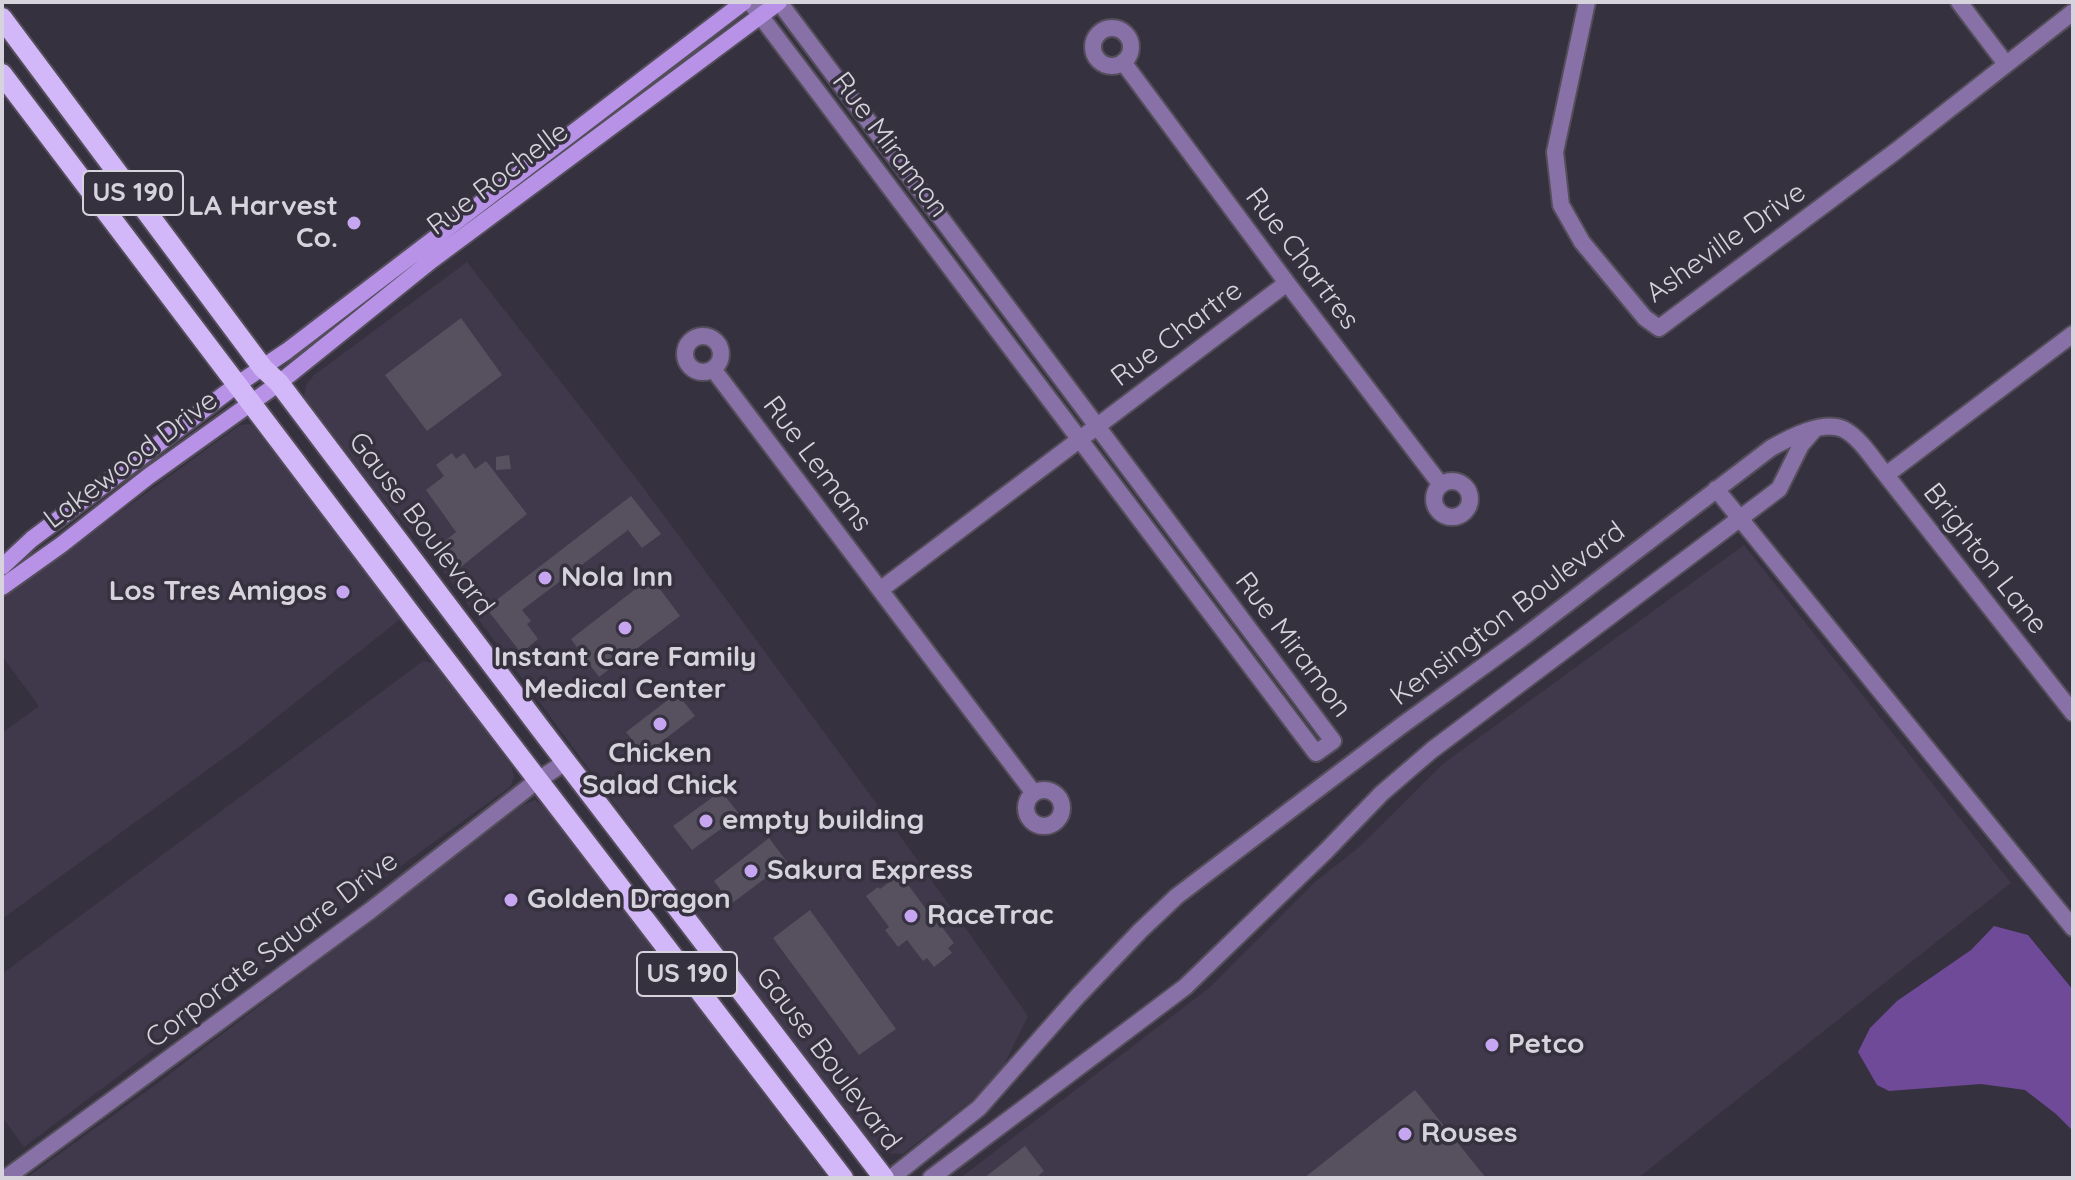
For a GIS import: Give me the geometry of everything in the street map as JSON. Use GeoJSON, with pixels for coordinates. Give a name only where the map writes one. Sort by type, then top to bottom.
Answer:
{"type":"FeatureCollection","features":[{"type":"Feature","properties":{"kind":"main road","name":"Gause Boulevard"},"geometry":{"type":"LineString","coordinates":[[2,18],[263,368],[279,383],[884,1178]]}},
{"type":"Feature","properties":{"kind":"main road","name":"US 190"},"geometry":{"type":"LineString","coordinates":[[2,74],[843,1178]]}},
{"type":"Feature","properties":{"kind":"street","name":"Rue Miramon"},"geometry":{"type":"LineString","coordinates":[[747,2],[761,16],[1316,753],[1333,741],[779,2]]}},
{"type":"Feature","properties":{"kind":"street","name":"Rue Rochelle"},"geometry":{"type":"LineString","coordinates":[[251,403],[432,260],[495,202],[747,2]]}},
{"type":"Feature","properties":{"kind":"street","name":"Rue Rochelle"},"geometry":{"type":"LineString","coordinates":[[238,384],[779,2]]}},
{"type":"Feature","properties":{"kind":"street","name":"Asheville Drive"},"geometry":{"type":"LineString","coordinates":[[1587,2],[1555,152],[1561,205],[1582,242],[1645,318],[1659,328],[1896,151],[2073,12]]}},
{"type":"Feature","properties":{"kind":"street"},"geometry":{"type":"LineString","coordinates":[[1959,2],[2006,64]]}},
{"type":"Feature","properties":{"kind":"street","name":"Rue Chartres"},"geometry":{"type":"LineString","coordinates":[[1123,62],[1441,485]]}},
{"type":"Feature","properties":{"kind":"street","name":"Rue Chartre"},"geometry":{"type":"LineString","coordinates":[[1097,427],[1287,283]]}},
{"type":"Feature","properties":{"kind":"street"},"geometry":{"type":"LineString","coordinates":[[1886,475],[2073,334]]}},
{"type":"Feature","properties":{"kind":"street","name":"Rue Lemans"},"geometry":{"type":"LineString","coordinates":[[713,369],[1033,792]]}},
{"type":"Feature","properties":{"kind":"street","name":"Lakewood Drive"},"geometry":{"type":"LineString","coordinates":[[2,567],[32,539],[238,384]]}},
{"type":"Feature","properties":{"kind":"street","name":"Lakewood Drive"},"geometry":{"type":"LineString","coordinates":[[2,587],[251,403]]}},
{"type":"Feature","properties":{"kind":"street","name":"Kensington Boulevard"},"geometry":{"type":"LineString","coordinates":[[891,1178],[979,1108],[1077,997],[1177,896],[1771,448],[1792,436],[1828,426],[1843,429],[1855,438],[1886,475]]}},
{"type":"Feature","properties":{"kind":"street"},"geometry":{"type":"LineString","coordinates":[[880,590],[1097,427]]}},
{"type":"Feature","properties":{"kind":"street"},"geometry":{"type":"LineString","coordinates":[[931,1178],[1185,987],[1382,793],[1432,750],[1779,489],[1801,445],[1814,430]]}},
{"type":"Feature","properties":{"kind":"street"},"geometry":{"type":"LineString","coordinates":[[124,471],[134,488]]}},
{"type":"Feature","properties":{"kind":"street","name":"Brighton Lane"},"geometry":{"type":"LineString","coordinates":[[1886,475],[2073,713]]}},
{"type":"Feature","properties":{"kind":"street"},"geometry":{"type":"LineString","coordinates":[[1716,489],[2073,928]]}},
{"type":"Feature","properties":{"kind":"street","name":"Corporate Square Drive"},"geometry":{"type":"LineString","coordinates":[[6,1178],[359,919],[538,780],[567,761]]}},
{"type":"Feature","properties":{"kind":"shaded area"},"geometry":{"type":"Polygon","coordinates":[[[467,262],[639,482],[888,819],[1028,1016],[1000,1073],[971,1101],[903,1154],[884,1153],[872,1147],[429,552],[378,493],[304,397],[306,385],[314,375],[467,262]]]}},
{"type":"Feature","properties":{"kind":"shaded area"},"geometry":{"type":"Polygon","coordinates":[[[251,424],[403,617],[243,744],[2,919],[2,733],[39,706],[2,656],[2,598],[240,425],[251,424]]]}},
{"type":"Feature","properties":{"kind":"shaded area"},"geometry":{"type":"Polygon","coordinates":[[[1744,545],[2011,883],[1638,1178],[960,1178],[1209,988],[1315,882],[1358,848],[1444,763],[1744,545]]]}},
{"type":"Feature","properties":{"kind":"shaded area"},"geometry":{"type":"Polygon","coordinates":[[[423,661],[433,663],[442,670],[512,767],[514,777],[510,787],[24,1147],[2,1117],[2,974],[423,661]]]}},
{"type":"Feature","properties":{"kind":"shaded area"},"geometry":{"type":"Polygon","coordinates":[[[535,800],[548,809],[827,1178],[26,1178],[162,1080],[523,805],[535,800]]]}},
{"type":"Feature","properties":{"kind":"shaded area"},"geometry":{"type":"Polygon","coordinates":[[[1994,926],[2028,935],[2073,990],[2073,1131],[2025,1090],[1981,1084],[1889,1091],[1877,1085],[1858,1052],[1870,1028],[1897,1001],[1971,950],[1994,926]]]}},
{"type":"Feature","properties":{"kind":"building"},"geometry":{"type":"Polygon","coordinates":[[[461,318],[502,375],[427,431],[385,375],[461,318]]]}},
{"type":"Feature","properties":{"kind":"building"},"geometry":{"type":"Polygon","coordinates":[[[452,453],[456,459],[464,453],[475,469],[486,461],[527,514],[452,574],[434,550],[456,532],[426,490],[444,476],[436,465],[452,453]]]}},
{"type":"Feature","properties":{"kind":"building"},"geometry":{"type":"Polygon","coordinates":[[[509,455],[511,469],[496,470],[496,457],[509,455]]]}},
{"type":"Feature","properties":{"kind":"building","name":"Nola Inn"},"geometry":{"type":"Polygon","coordinates":[[[631,496],[661,534],[642,548],[628,530],[522,610],[531,621],[527,624],[538,639],[521,653],[486,608],[631,496]]]}},
{"type":"Feature","properties":{"kind":"building","name":"Instant Care Family Medical Center"},"geometry":{"type":"Polygon","coordinates":[[[651,577],[680,616],[599,677],[571,639],[651,577]]]}},
{"type":"Feature","properties":{"kind":"building","name":"Chicken Salad Chick"},"geometry":{"type":"Polygon","coordinates":[[[677,693],[695,716],[644,755],[626,732],[677,693]]]}},
{"type":"Feature","properties":{"kind":"building","name":"empty building"},"geometry":{"type":"Polygon","coordinates":[[[721,791],[740,815],[692,850],[673,826],[721,791]]]}},
{"type":"Feature","properties":{"kind":"building","name":"Sakura Express"},"geometry":{"type":"Polygon","coordinates":[[[769,838],[787,862],[731,904],[714,881],[769,838]]]}},
{"type":"Feature","properties":{"kind":"building","name":"RaceTrac"},"geometry":{"type":"Polygon","coordinates":[[[900,874],[954,943],[948,948],[952,953],[934,967],[927,958],[923,961],[907,940],[898,947],[885,930],[889,927],[866,896],[900,874]]]}},
{"type":"Feature","properties":{"kind":"building","name":"RaceTrac"},"geometry":{"type":"Polygon","coordinates":[[[810,910],[896,1029],[859,1055],[773,938],[810,910]]]}},
{"type":"Feature","properties":{"kind":"building","name":"Rouses"},"geometry":{"type":"Polygon","coordinates":[[[1415,1090],[1486,1178],[1304,1178],[1415,1090]]]}},
{"type":"Feature","properties":{"kind":"building"},"geometry":{"type":"Polygon","coordinates":[[[1025,1146],[1044,1171],[1036,1178],[984,1178],[1025,1146]]]}},
{"type":"Feature","properties":{"kind":"place","name":"LA Harvest Co."},"geometry":{"type":"Point","coordinates":[354,223]}},
{"type":"Feature","properties":{"kind":"place","name":"Nola Inn"},"geometry":{"type":"Point","coordinates":[545,578]}},
{"type":"Feature","properties":{"kind":"place","name":"Los Tres Amigos"},"geometry":{"type":"Point","coordinates":[343,592]}},
{"type":"Feature","properties":{"kind":"place","name":"Instant Care Family Medical Center"},"geometry":{"type":"Point","coordinates":[625,628]}},
{"type":"Feature","properties":{"kind":"place","name":"Chicken Salad Chick"},"geometry":{"type":"Point","coordinates":[660,724]}},
{"type":"Feature","properties":{"kind":"place","name":"empty building"},"geometry":{"type":"Point","coordinates":[706,821]}},
{"type":"Feature","properties":{"kind":"place","name":"Sakura Express"},"geometry":{"type":"Point","coordinates":[751,871]}},
{"type":"Feature","properties":{"kind":"place","name":"Golden Dragon"},"geometry":{"type":"Point","coordinates":[511,900]}},
{"type":"Feature","properties":{"kind":"place","name":"RaceTrac"},"geometry":{"type":"Point","coordinates":[911,916]}},
{"type":"Feature","properties":{"kind":"place","name":"Petco"},"geometry":{"type":"Point","coordinates":[1492,1045]}},
{"type":"Feature","properties":{"kind":"place","name":"Rouses"},"geometry":{"type":"Point","coordinates":[1405,1134]}}]}
